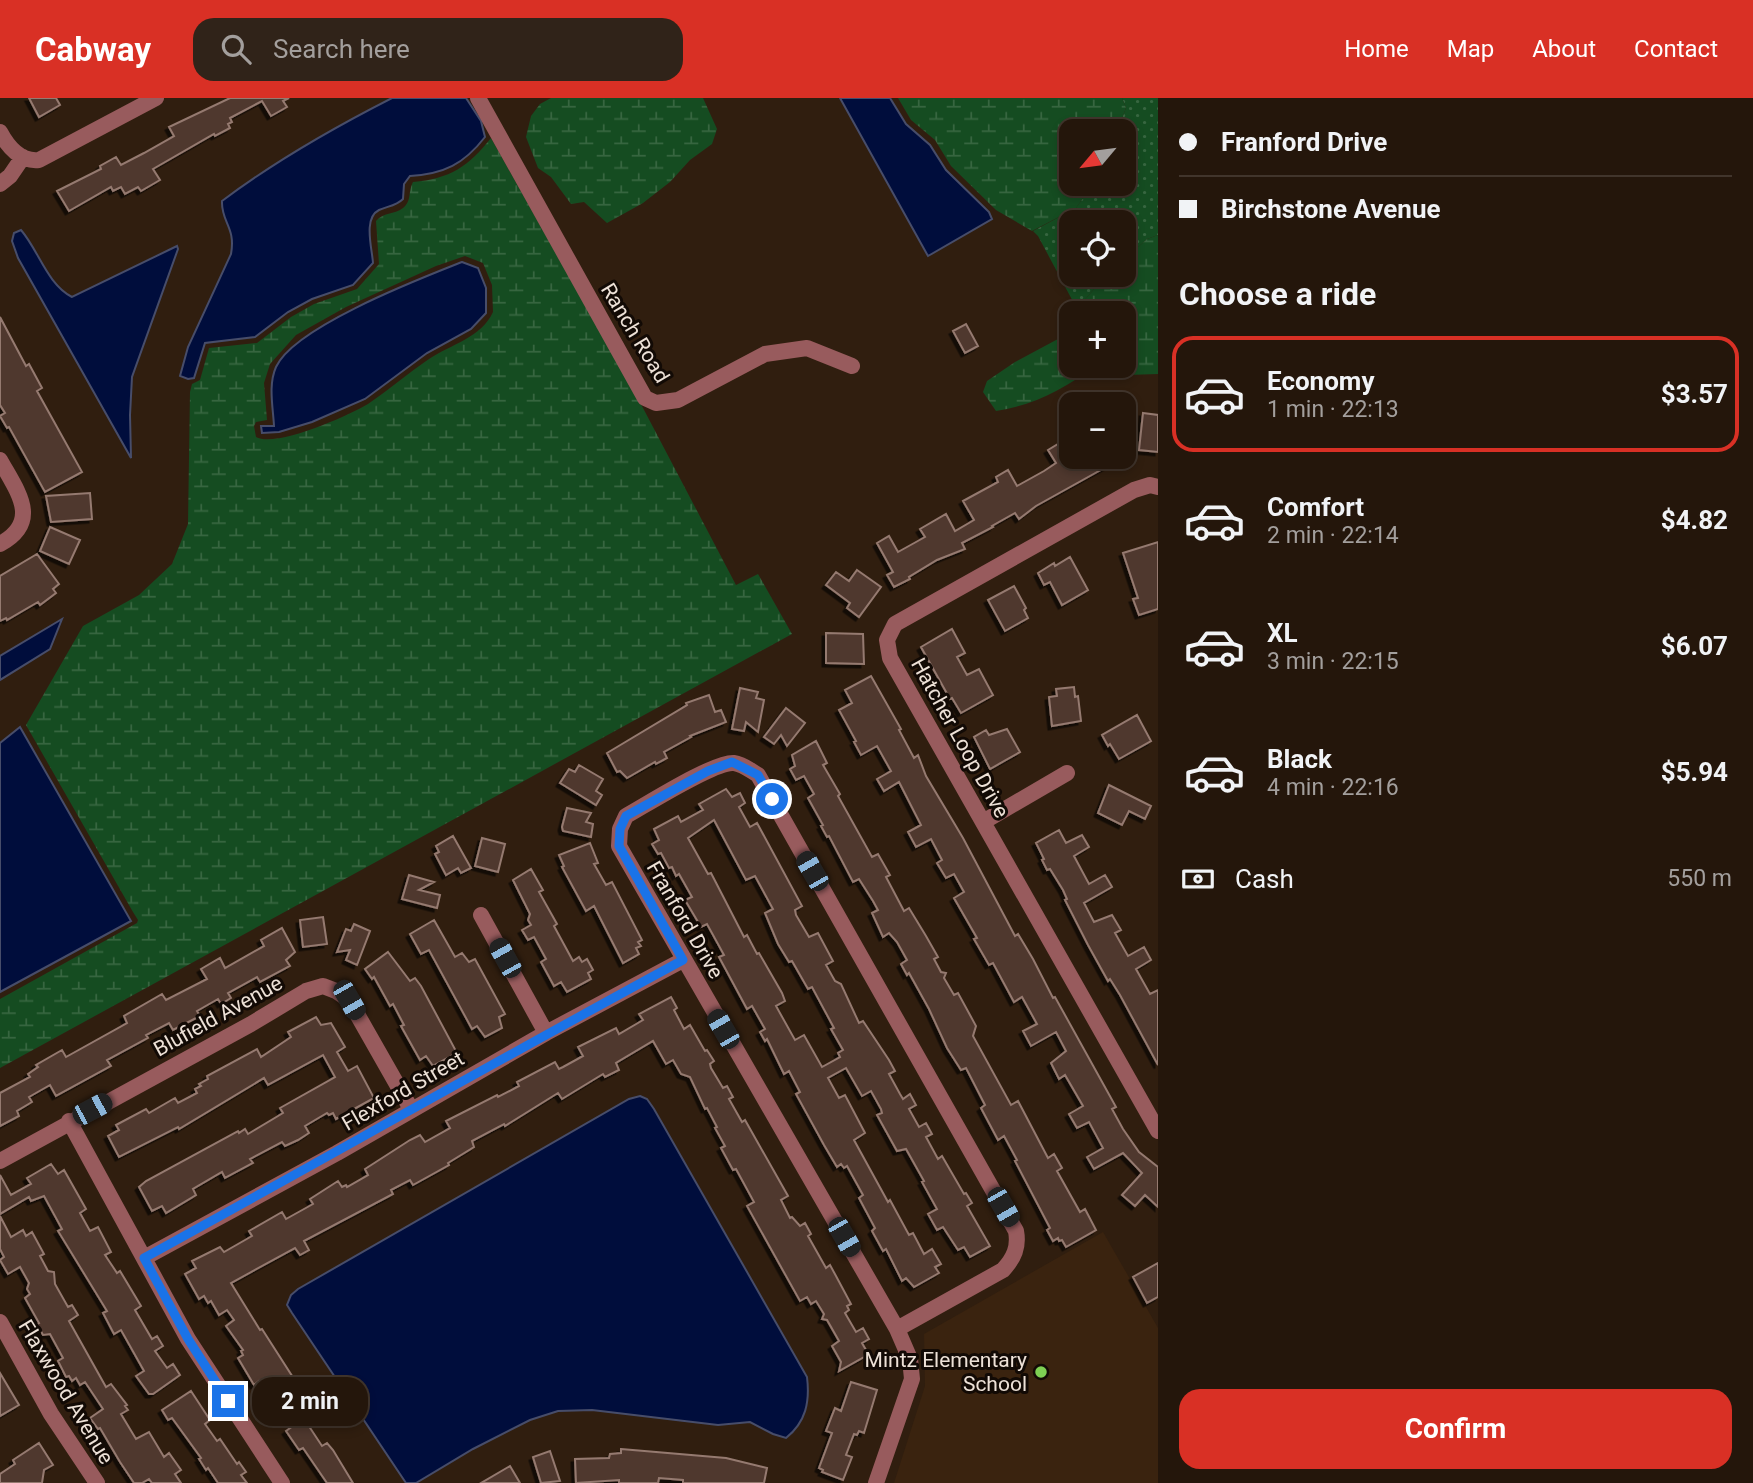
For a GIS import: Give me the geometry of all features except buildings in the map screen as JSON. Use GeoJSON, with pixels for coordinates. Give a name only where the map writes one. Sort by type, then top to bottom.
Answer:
{"type":"FeatureCollection","features":[{"type":"Feature","properties":{"kind":"street"},"geometry":{"type":"LineString","coordinates":[[0,132],[8,146],[30,161],[50,156],[156,98]]}},
{"type":"Feature","properties":{"kind":"street","name":"Ranch Road"},"geometry":{"type":"LineString","coordinates":[[478,98],[645,398],[656,403],[678,400],[765,354],[807,348],[852,366]]}},
{"type":"Feature","properties":{"kind":"street"},"geometry":{"type":"LineString","coordinates":[[0,184],[10,176],[23,157]]}},
{"type":"Feature","properties":{"kind":"street"},"geometry":{"type":"LineString","coordinates":[[0,460],[22,500],[24,514],[12,537],[0,544]]}},
{"type":"Feature","properties":{"kind":"street","name":"Hatcher Loop Drive"},"geometry":{"type":"LineString","coordinates":[[1158,487],[1150,485],[1134,490],[895,624],[887,640],[890,658],[1158,1131]]}},
{"type":"Feature","properties":{"kind":"street","name":"Franford Drive"},"geometry":{"type":"LineString","coordinates":[[876,1483],[912,1379],[910,1359],[897,1329],[619,846],[620,829],[626,816],[708,771],[732,762],[758,775],[1016,1231],[1017,1250],[1012,1261],[1003,1270],[897,1329]]}},
{"type":"Feature","properties":{"kind":"street"},"geometry":{"type":"LineString","coordinates":[[983,822],[1067,773]]}},
{"type":"Feature","properties":{"kind":"street"},"geometry":{"type":"LineString","coordinates":[[481,915],[546,1033]]}},
{"type":"Feature","properties":{"kind":"street","name":"Flexford Street"},"geometry":{"type":"LineString","coordinates":[[144,1258],[337,1153],[546,1033],[683,960]]}},
{"type":"Feature","properties":{"kind":"street","name":"Blufield Avenue"},"geometry":{"type":"LineString","coordinates":[[0,1161],[251,1024],[306,991],[323,986],[349,1000],[411,1109]]}},
{"type":"Feature","properties":{"kind":"street"},"geometry":{"type":"LineString","coordinates":[[69,1121],[188,1339],[282,1483]]}},
{"type":"Feature","properties":{"kind":"street","name":"Flaxwood Avenue"},"geometry":{"type":"LineString","coordinates":[[2,1332],[51,1414],[97,1483]]}},
{"type":"Feature","properties":{"kind":"shaded area"},"geometry":{"type":"Polygon","coordinates":[[[392,98],[466,98],[481,121],[485,137],[469,154],[452,166],[433,173],[410,176],[404,184],[403,199],[374,214],[370,226],[373,263],[353,285],[312,299],[288,312],[255,337],[205,343],[194,378],[180,376],[188,347],[231,254],[232,237],[222,201],[305,146],[392,98]]]}},
{"type":"Feature","properties":{"kind":"shaded area"},"geometry":{"type":"Polygon","coordinates":[[[840,98],[890,98],[906,124],[930,145],[946,170],[989,212],[992,219],[928,256],[840,98]]]}},
{"type":"Feature","properties":{"kind":"shaded area"},"geometry":{"type":"Polygon","coordinates":[[[21,230],[56,284],[72,297],[177,246],[132,377],[131,458],[18,258],[12,241],[14,233],[21,230]]]}},
{"type":"Feature","properties":{"kind":"shaded area"},"geometry":{"type":"Polygon","coordinates":[[[462,262],[478,268],[486,288],[486,313],[471,329],[427,353],[365,399],[312,422],[279,432],[262,433],[261,426],[274,426],[272,381],[276,367],[287,352],[307,336],[360,306],[462,262]]]}},
{"type":"Feature","properties":{"kind":"shaded area"},"geometry":{"type":"Polygon","coordinates":[[[62,619],[50,649],[0,680],[0,656],[62,619]]]}},
{"type":"Feature","properties":{"kind":"shaded area"},"geometry":{"type":"Polygon","coordinates":[[[20,727],[131,921],[0,992],[0,743],[20,727]]]}},
{"type":"Feature","properties":{"kind":"shaded area"},"geometry":{"type":"Polygon","coordinates":[[[640,1096],[647,1099],[654,1109],[807,1377],[807,1403],[798,1425],[786,1438],[750,1422],[718,1425],[592,1410],[558,1411],[530,1420],[473,1449],[416,1483],[406,1483],[287,1305],[291,1295],[629,1099],[640,1096]]]}},
{"type":"Feature","properties":{"kind":"shaded area","name":"Mintz Elementary School"},"geometry":{"type":"Polygon","coordinates":[[[1103,1232],[1158,1328],[1158,1483],[894,1483],[925,1386],[924,1334],[1103,1232]]]}},
{"type":"Feature","properties":{"kind":"green space"},"geometry":{"type":"Polygon","coordinates":[[[551,98],[703,98],[717,129],[712,144],[690,160],[670,182],[643,203],[607,223],[584,202],[571,204],[551,177],[538,168],[526,137],[531,116],[540,104],[551,98]]]}},
{"type":"Feature","properties":{"kind":"green space"},"geometry":{"type":"Polygon","coordinates":[[[898,98],[1122,98],[1126,108],[1122,119],[1059,119],[1059,196],[1084,196],[1076,208],[1059,210],[1059,217],[1032,231],[996,210],[951,166],[935,140],[911,120],[898,98]]]}},
{"type":"Feature","properties":{"kind":"green space"},"geometry":{"type":"Polygon","coordinates":[[[1122,98],[1158,98],[1158,235],[1147,239],[1136,249],[1136,210],[1072,210],[1084,196],[1136,196],[1136,119],[1122,119],[1126,108],[1122,98]]]}},
{"type":"Feature","properties":{"kind":"green space"},"geometry":{"type":"Polygon","coordinates":[[[491,138],[643,408],[736,585],[758,574],[792,634],[0,1068],[0,999],[137,923],[138,920],[26,725],[83,626],[139,595],[172,564],[188,524],[190,392],[192,384],[200,380],[209,348],[257,343],[291,317],[314,304],[357,289],[379,264],[376,221],[406,205],[413,182],[438,178],[458,169],[475,156],[491,138]],[[465,256],[436,266],[346,307],[296,335],[270,364],[264,383],[267,420],[256,422],[256,437],[266,439],[295,435],[345,416],[368,404],[429,359],[481,328],[493,312],[492,285],[483,263],[465,256]]]}},
{"type":"Feature","properties":{"kind":"green space"},"geometry":{"type":"Polygon","coordinates":[[[1059,217],[1059,275],[1038,236],[1033,231],[1059,217]]]}},
{"type":"Feature","properties":{"kind":"green space"},"geometry":{"type":"Polygon","coordinates":[[[1158,235],[1158,374],[1136,375],[1136,301],[1084,301],[1096,287],[1136,287],[1136,249],[1147,239],[1158,235]]]}},
{"type":"Feature","properties":{"kind":"green space"},"geometry":{"type":"Polygon","coordinates":[[[1065,287],[1096,287],[1084,301],[1073,301],[1065,287]]]}},
{"type":"Feature","properties":{"kind":"green space"},"geometry":{"type":"Polygon","coordinates":[[[1059,338],[1059,378],[1078,378],[1048,395],[996,411],[983,392],[987,381],[1015,362],[1059,338]]]}},
{"type":"Feature","properties":{"kind":"place","name":"Mintz Elementary School"},"geometry":{"type":"Point","coordinates":[1041,1372]}},
{"type":"Feature","properties":{"kind":"route"},"geometry":{"type":"LineString","coordinates":[[228,1401],[188,1339],[144,1258],[337,1153],[546,1033],[683,960],[619,846],[620,829],[626,816],[708,771],[732,762],[758,775],[772,799]]}}]}
